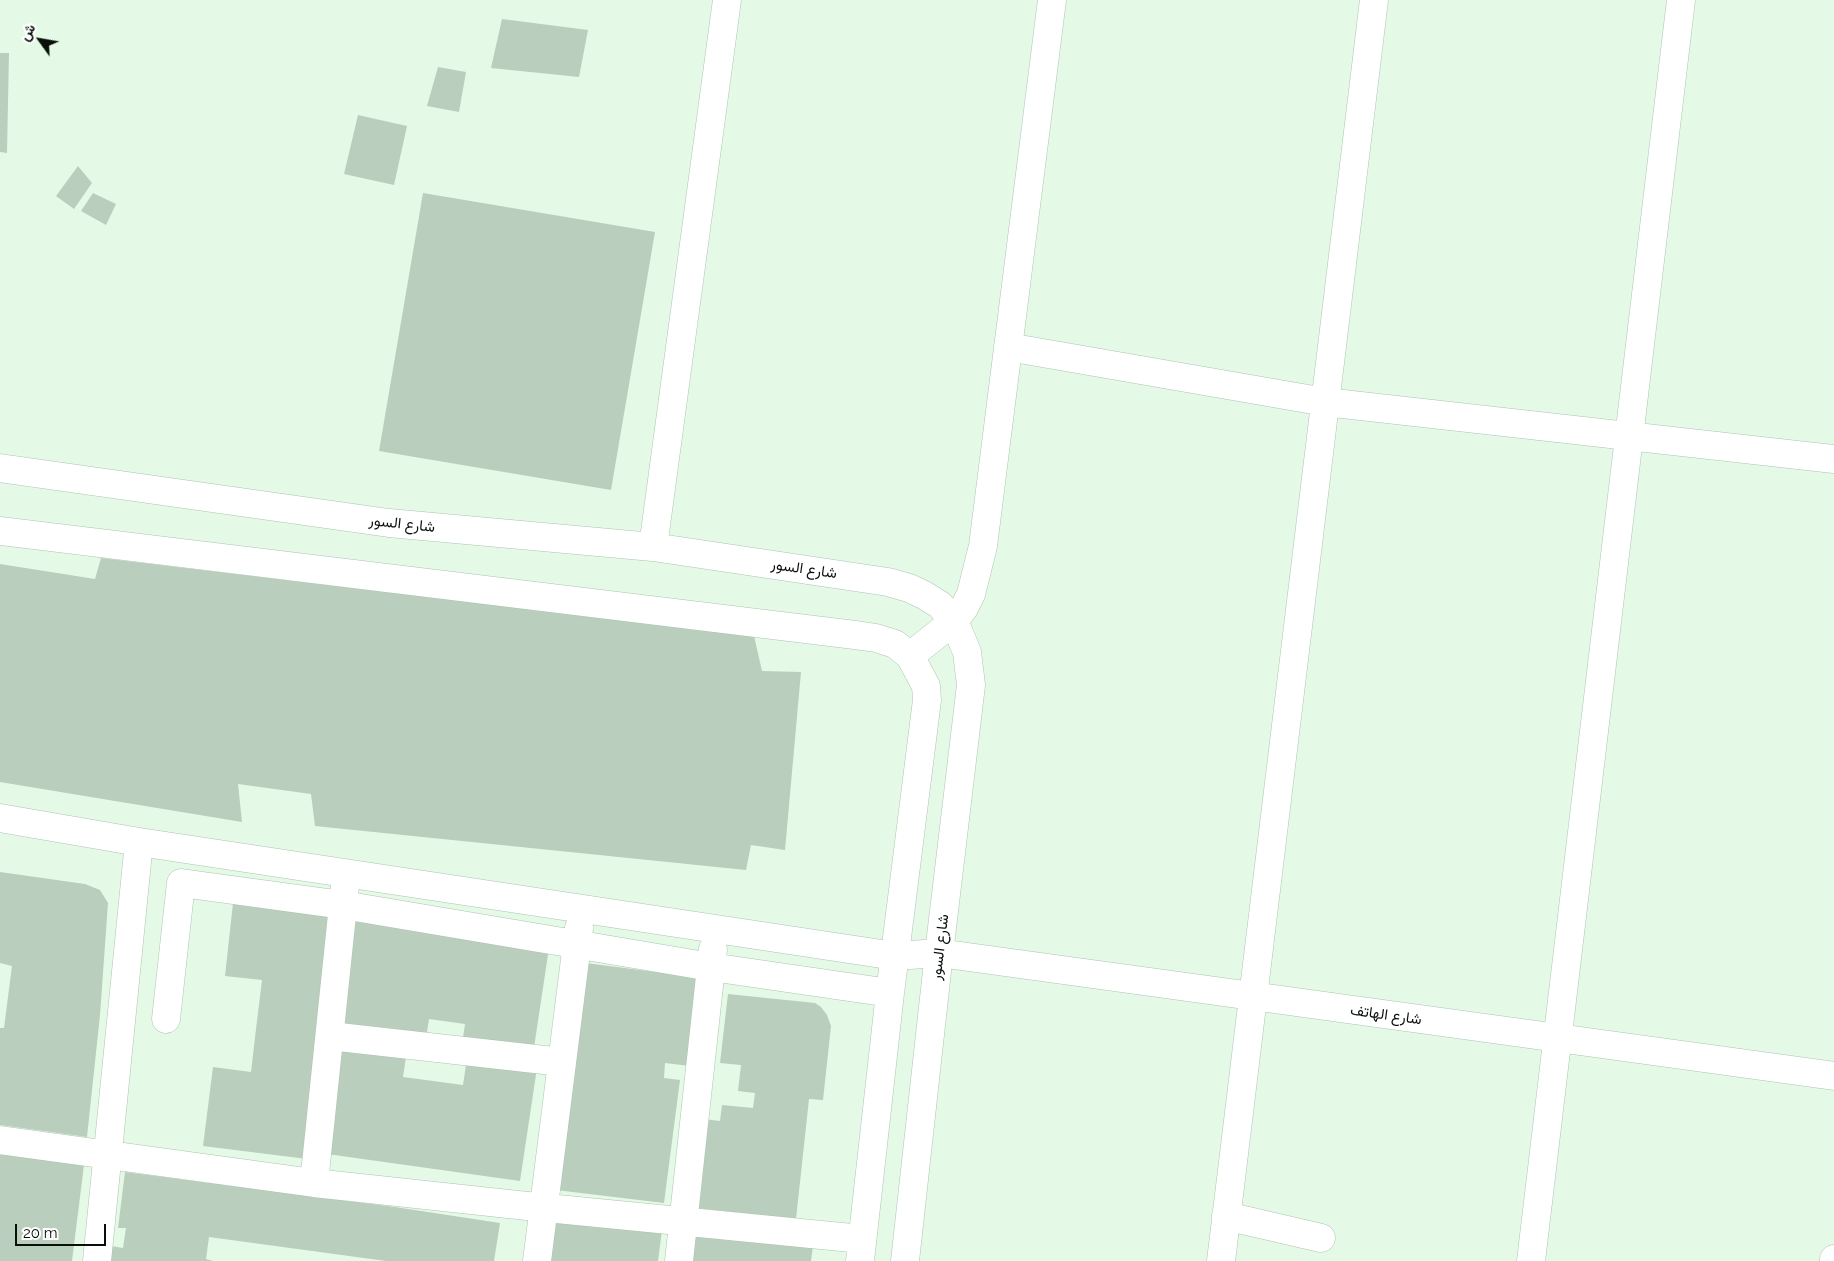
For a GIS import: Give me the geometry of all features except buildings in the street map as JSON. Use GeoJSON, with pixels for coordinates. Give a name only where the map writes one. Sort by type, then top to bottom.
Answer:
{"type":"FeatureCollection","features":[{"type":"Feature","properties":{"kind":"street"},"geometry":{"type":"LineString","coordinates":[[653,547],[727,0]]}},
{"type":"Feature","properties":{"kind":"street"},"geometry":{"type":"LineString","coordinates":[[910,656],[954,621],[964,608],[971,594],[983,546],[1052,0]]}},
{"type":"Feature","properties":{"kind":"street"},"geometry":{"type":"LineString","coordinates":[[1220,1261],[1374,0]]}},
{"type":"Feature","properties":{"kind":"street"},"geometry":{"type":"LineString","coordinates":[[1531,1261],[1681,0]]}},
{"type":"Feature","properties":{"kind":"street"},"geometry":{"type":"LineString","coordinates":[[1008,346],[1325,402],[1834,459]]}},
{"type":"Feature","properties":{"kind":"street","name":"شارع السور"},"geometry":{"type":"LineString","coordinates":[[0,468],[389,523],[653,547],[888,582],[924,594],[940,605],[954,621],[967,652],[971,685],[905,1261]]}},
{"type":"Feature","properties":{"kind":"street"},"geometry":{"type":"LineString","coordinates":[[0,531],[876,638],[895,644],[910,656],[926,686],[927,700],[890,992],[861,1250],[684,1221],[314,1183],[0,1140]]}},
{"type":"Feature","properties":{"kind":"street","name":"شارع الهاتف"},"geometry":{"type":"LineString","coordinates":[[0,821],[895,956],[939,953],[1834,1076]]}},
{"type":"Feature","properties":{"kind":"street"},"geometry":{"type":"LineString","coordinates":[[97,1261],[139,842]]}},
{"type":"Feature","properties":{"kind":"street"},"geometry":{"type":"LineString","coordinates":[[314,1183],[346,874]]}},
{"type":"Feature","properties":{"kind":"street"},"geometry":{"type":"LineString","coordinates":[[166,1019],[181,883],[343,905],[711,967],[890,992]]}},
{"type":"Feature","properties":{"kind":"street"},"geometry":{"type":"LineString","coordinates":[[537,1261],[582,909]]}},
{"type":"Feature","properties":{"kind":"street"},"geometry":{"type":"LineString","coordinates":[[679,1261],[715,929]]}},
{"type":"Feature","properties":{"kind":"street"},"geometry":{"type":"LineString","coordinates":[[330,1036],[562,1062]]}},
{"type":"Feature","properties":{"kind":"street"},"geometry":{"type":"LineString","coordinates":[[1226,1216],[1322,1238]]}}]}
